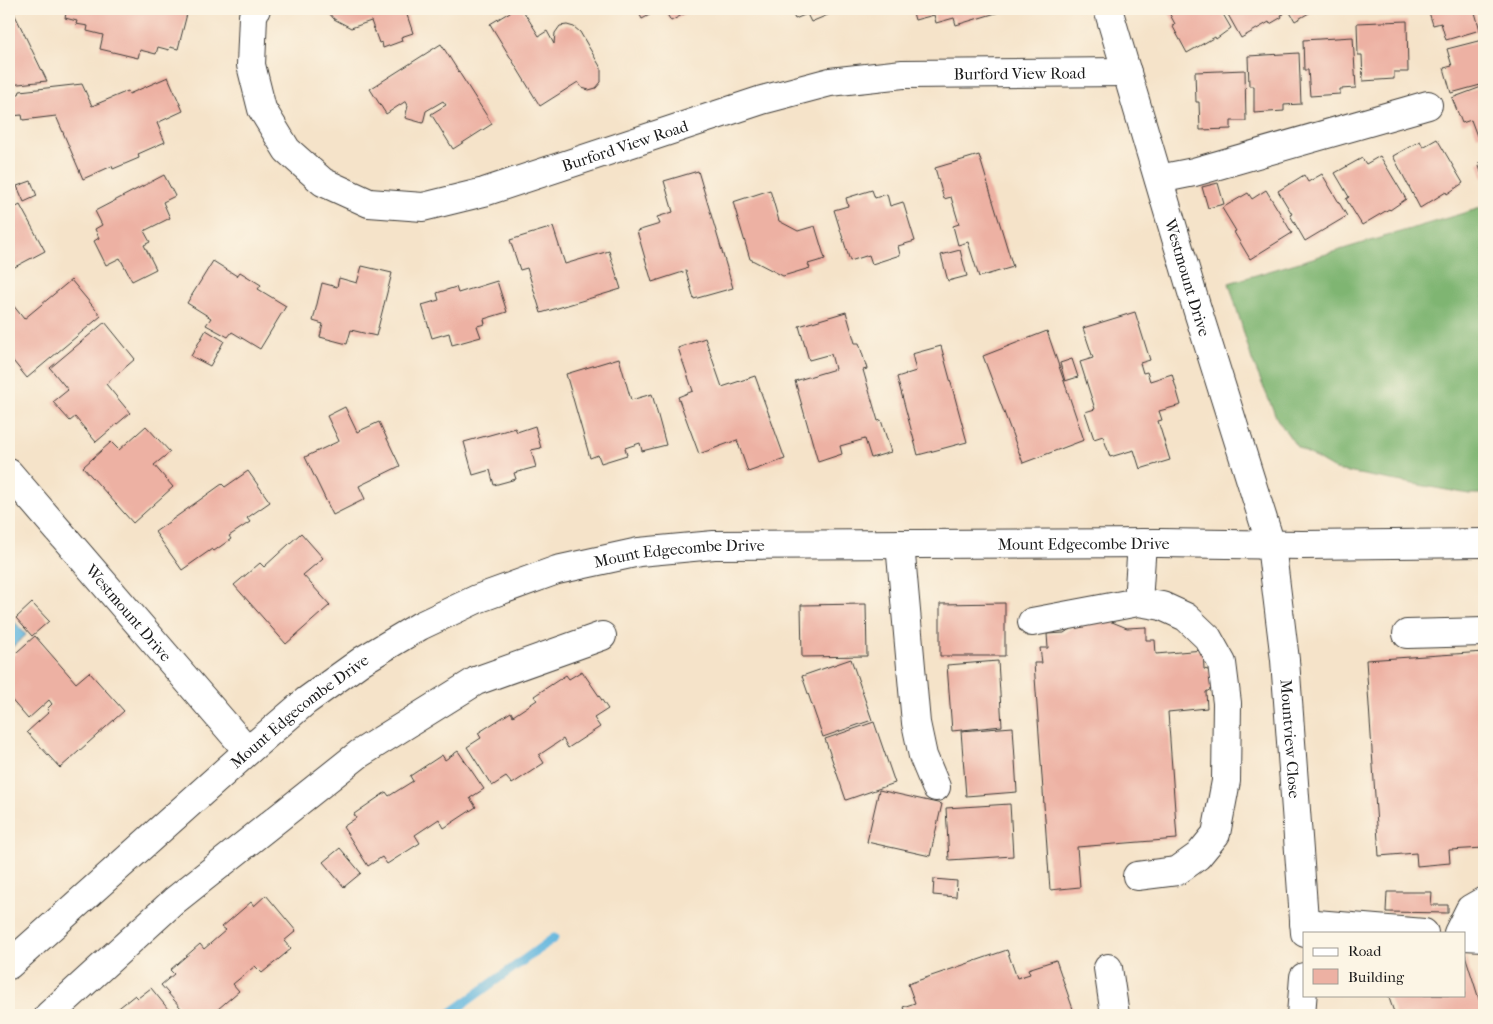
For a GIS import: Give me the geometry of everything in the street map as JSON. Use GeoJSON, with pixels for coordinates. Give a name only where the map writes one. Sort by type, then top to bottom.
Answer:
{"type":"FeatureCollection","features":[{"type":"Feature","properties":{"kind":"street","name":"Burford View Road"},"geometry":{"type":"LineString","coordinates":[[256,9],[253,16],[252,65],[262,109],[287,150],[323,182],[369,203],[378,204],[423,207],[484,192],[762,100],[830,82],[904,74],[1127,72]]}},
{"type":"Feature","properties":{"kind":"street","name":"Westmount Drive"},"geometry":{"type":"LineString","coordinates":[[1108,9],[1270,545]]}},
{"type":"Feature","properties":{"kind":"street"},"geometry":{"type":"LineString","coordinates":[[1159,179],[1194,172],[1428,105]]}},
{"type":"Feature","properties":{"kind":"street","name":"Westmount Drive"},"geometry":{"type":"LineString","coordinates":[[9,473],[248,751]]}},
{"type":"Feature","properties":{"kind":"street"},"geometry":{"type":"LineString","coordinates":[[1138,602],[1142,543]]}},
{"type":"Feature","properties":{"kind":"street","name":"Mount Edgecombe Drive"},"geometry":{"type":"LineString","coordinates":[[9,965],[248,751],[320,691],[363,660],[420,626],[477,599],[557,570],[639,552],[714,545],[1484,543]]}},
{"type":"Feature","properties":{"kind":"street"},"geometry":{"type":"LineString","coordinates":[[900,544],[916,723],[923,756],[936,787]]}},
{"type":"Feature","properties":{"kind":"street","name":"Mountview Close"},"geometry":{"type":"LineString","coordinates":[[1270,545],[1286,660],[1304,928]]}},
{"type":"Feature","properties":{"kind":"street"},"geometry":{"type":"LineString","coordinates":[[1032,622],[1138,602],[1162,606],[1186,617],[1208,638],[1222,663],[1227,703],[1226,782],[1216,834],[1198,856],[1177,871],[1137,876]]}},
{"type":"Feature","properties":{"kind":"street"},"geometry":{"type":"LineString","coordinates":[[1407,634],[1484,632]]}},
{"type":"Feature","properties":{"kind":"street"},"geometry":{"type":"LineString","coordinates":[[49,1015],[174,901],[359,754],[476,681],[602,636]]}},
{"type":"Feature","properties":{"kind":"street"},"geometry":{"type":"LineString","coordinates":[[1458,932],[1470,909],[1484,901]]}},
{"type":"Feature","properties":{"kind":"street"},"geometry":{"type":"LineString","coordinates":[[1304,928],[1400,932]]}},
{"type":"Feature","properties":{"kind":"street"},"geometry":{"type":"LineString","coordinates":[[1466,936],[1484,937]]}},
{"type":"Feature","properties":{"kind":"street"},"geometry":{"type":"LineString","coordinates":[[1108,968],[1115,1015]]}},
{"type":"Feature","properties":{"kind":"street"},"geometry":{"type":"LineString","coordinates":[[1301,1015],[1303,990]]}},
{"type":"Feature","properties":{"kind":"green space"},"geometry":{"type":"Polygon","coordinates":[[[1484,207],[1484,494],[1469,494],[1336,470],[1297,447],[1277,419],[1252,360],[1229,283],[1484,207]]]}},
{"type":"Feature","properties":{"kind":"water"},"geometry":{"type":"Polygon","coordinates":[[[13,620],[26,635],[9,650],[9,623],[13,620]]]}},
{"type":"Feature","properties":{"kind":"building"},"geometry":{"type":"Polygon","coordinates":[[[9,9],[12,9],[47,81],[9,85],[9,9]]]}},
{"type":"Feature","properties":{"kind":"building"},"geometry":{"type":"Polygon","coordinates":[[[67,9],[188,10],[178,49],[170,47],[169,50],[158,47],[156,54],[140,50],[138,58],[100,49],[103,35],[87,31],[88,26],[76,24],[77,21],[65,18],[67,9]]]}},
{"type":"Feature","properties":{"kind":"building"},"geometry":{"type":"Polygon","coordinates":[[[330,9],[405,9],[413,33],[401,37],[402,41],[383,48],[382,42],[379,43],[371,21],[351,28],[334,19],[328,12],[330,9]]]}},
{"type":"Feature","properties":{"kind":"building"},"geometry":{"type":"Polygon","coordinates":[[[515,9],[522,9],[539,36],[547,31],[554,44],[555,33],[560,26],[574,27],[580,32],[601,68],[601,82],[596,88],[589,90],[582,88],[578,82],[540,106],[490,24],[515,9]]]}},
{"type":"Feature","properties":{"kind":"building"},"geometry":{"type":"Polygon","coordinates":[[[637,9],[661,9],[642,19],[637,9]]]}},
{"type":"Feature","properties":{"kind":"building"},"geometry":{"type":"Polygon","coordinates":[[[664,9],[693,9],[671,21],[664,9]]]}},
{"type":"Feature","properties":{"kind":"building"},"geometry":{"type":"Polygon","coordinates":[[[790,9],[842,9],[811,22],[807,14],[795,19],[790,9]]]}},
{"type":"Feature","properties":{"kind":"building"},"geometry":{"type":"Polygon","coordinates":[[[912,9],[1006,10],[956,25],[954,18],[936,23],[934,15],[915,20],[912,9]]]}},
{"type":"Feature","properties":{"kind":"building"},"geometry":{"type":"Polygon","coordinates":[[[1167,9],[1220,9],[1231,28],[1216,39],[1215,37],[1187,53],[1172,25],[1175,24],[1167,9]]]}},
{"type":"Feature","properties":{"kind":"building"},"geometry":{"type":"Polygon","coordinates":[[[1229,9],[1282,9],[1284,14],[1270,24],[1269,22],[1241,38],[1226,11],[1229,9]]]}},
{"type":"Feature","properties":{"kind":"building"},"geometry":{"type":"Polygon","coordinates":[[[1288,9],[1316,9],[1295,21],[1288,9]]]}},
{"type":"Feature","properties":{"kind":"building"},"geometry":{"type":"Polygon","coordinates":[[[1428,9],[1474,9],[1480,30],[1446,40],[1441,23],[1433,25],[1428,9]]]}},
{"type":"Feature","properties":{"kind":"building"},"geometry":{"type":"Polygon","coordinates":[[[1407,21],[1408,72],[1394,72],[1394,79],[1363,81],[1362,55],[1358,55],[1357,23],[1407,21]]]}},
{"type":"Feature","properties":{"kind":"building"},"geometry":{"type":"Polygon","coordinates":[[[1353,37],[1356,88],[1340,89],[1340,94],[1310,96],[1308,70],[1304,70],[1303,40],[1353,37]]]}},
{"type":"Feature","properties":{"kind":"building"},"geometry":{"type":"Polygon","coordinates":[[[1482,40],[1484,47],[1484,84],[1451,93],[1444,68],[1452,66],[1447,49],[1482,40]]]}},
{"type":"Feature","properties":{"kind":"building"},"geometry":{"type":"Polygon","coordinates":[[[441,44],[492,124],[453,149],[431,114],[446,105],[443,101],[426,111],[423,123],[405,118],[408,106],[406,101],[386,114],[370,89],[441,44]]]}},
{"type":"Feature","properties":{"kind":"building"},"geometry":{"type":"Polygon","coordinates":[[[1299,53],[1301,104],[1284,105],[1284,111],[1254,113],[1254,86],[1249,86],[1248,56],[1299,53]]]}},
{"type":"Feature","properties":{"kind":"building"},"geometry":{"type":"Polygon","coordinates":[[[1245,70],[1246,121],[1231,121],[1231,129],[1200,130],[1199,102],[1196,102],[1195,72],[1245,70]]]}},
{"type":"Feature","properties":{"kind":"building"},"geometry":{"type":"Polygon","coordinates":[[[168,77],[183,111],[157,123],[165,142],[138,154],[139,158],[113,169],[112,166],[83,179],[56,116],[23,120],[22,115],[10,116],[9,95],[19,94],[20,91],[82,84],[92,106],[128,91],[129,94],[168,77]]]}},
{"type":"Feature","properties":{"kind":"building"},"geometry":{"type":"Polygon","coordinates":[[[1484,86],[1484,133],[1477,136],[1471,120],[1462,123],[1452,98],[1484,86]]]}},
{"type":"Feature","properties":{"kind":"building"},"geometry":{"type":"Polygon","coordinates":[[[1437,139],[1463,183],[1420,208],[1393,156],[1420,141],[1423,147],[1437,139]]]}},
{"type":"Feature","properties":{"kind":"building"},"geometry":{"type":"Polygon","coordinates":[[[979,155],[1013,267],[979,277],[968,242],[958,245],[953,226],[959,224],[951,197],[944,199],[935,168],[979,155]]]}},
{"type":"Feature","properties":{"kind":"building"},"geometry":{"type":"Polygon","coordinates":[[[1380,156],[1406,199],[1362,225],[1346,199],[1349,197],[1335,173],[1362,158],[1366,164],[1380,156]]]}},
{"type":"Feature","properties":{"kind":"building"},"geometry":{"type":"Polygon","coordinates":[[[1484,161],[1484,181],[1478,163],[1484,161]]]}},
{"type":"Feature","properties":{"kind":"building"},"geometry":{"type":"Polygon","coordinates":[[[698,171],[733,288],[694,299],[686,271],[652,282],[637,231],[660,224],[657,217],[673,212],[664,181],[698,171]]]}},
{"type":"Feature","properties":{"kind":"building"},"geometry":{"type":"Polygon","coordinates":[[[1322,174],[1347,216],[1305,241],[1278,191],[1304,175],[1308,182],[1322,174]]]}},
{"type":"Feature","properties":{"kind":"building"},"geometry":{"type":"Polygon","coordinates":[[[164,175],[175,196],[163,202],[170,218],[144,231],[150,242],[144,245],[156,269],[132,281],[120,258],[106,265],[94,241],[99,238],[95,229],[102,225],[95,211],[164,175]]]}},
{"type":"Feature","properties":{"kind":"building"},"geometry":{"type":"Polygon","coordinates":[[[31,181],[37,196],[24,202],[17,186],[31,181]]]}},
{"type":"Feature","properties":{"kind":"building"},"geometry":{"type":"Polygon","coordinates":[[[1218,183],[1224,204],[1208,208],[1202,187],[1218,183]]]}},
{"type":"Feature","properties":{"kind":"building"},"geometry":{"type":"Polygon","coordinates":[[[770,190],[779,221],[798,231],[815,226],[825,259],[808,264],[810,268],[783,276],[750,259],[733,202],[770,190]]]}},
{"type":"Feature","properties":{"kind":"building"},"geometry":{"type":"Polygon","coordinates":[[[872,190],[875,198],[887,194],[890,206],[903,202],[915,241],[898,246],[900,255],[872,264],[869,255],[850,261],[834,210],[848,206],[846,198],[872,190]]]}},
{"type":"Feature","properties":{"kind":"building"},"geometry":{"type":"Polygon","coordinates":[[[1266,190],[1292,233],[1250,259],[1222,208],[1248,193],[1252,199],[1266,190]]]}},
{"type":"Feature","properties":{"kind":"building"},"geometry":{"type":"Polygon","coordinates":[[[20,205],[45,251],[9,270],[9,211],[20,205]]]}},
{"type":"Feature","properties":{"kind":"building"},"geometry":{"type":"Polygon","coordinates":[[[553,227],[565,264],[609,251],[621,289],[541,313],[527,268],[520,270],[510,240],[553,227]]]}},
{"type":"Feature","properties":{"kind":"building"},"geometry":{"type":"Polygon","coordinates":[[[960,250],[967,276],[948,281],[941,255],[960,250]]]}},
{"type":"Feature","properties":{"kind":"building"},"geometry":{"type":"Polygon","coordinates":[[[213,261],[237,276],[240,272],[261,285],[258,289],[286,306],[260,349],[232,332],[228,337],[206,325],[211,318],[187,303],[213,261]]]}},
{"type":"Feature","properties":{"kind":"building"},"geometry":{"type":"Polygon","coordinates":[[[362,266],[392,273],[376,336],[351,330],[347,344],[320,337],[323,324],[313,321],[322,283],[337,287],[339,278],[357,283],[362,266]]]}},
{"type":"Feature","properties":{"kind":"building"},"geometry":{"type":"Polygon","coordinates":[[[71,280],[101,316],[27,378],[9,356],[9,300],[24,319],[71,280]]]}},
{"type":"Feature","properties":{"kind":"building"},"geometry":{"type":"Polygon","coordinates":[[[497,281],[507,312],[484,319],[485,324],[477,326],[481,337],[452,345],[449,333],[432,338],[422,305],[439,300],[437,293],[456,287],[458,293],[497,281]]]}},
{"type":"Feature","properties":{"kind":"building"},"geometry":{"type":"Polygon","coordinates":[[[846,312],[855,343],[859,343],[867,369],[863,370],[878,421],[881,420],[891,452],[871,458],[865,439],[840,446],[842,454],[818,462],[795,381],[835,369],[831,354],[809,360],[799,326],[846,312]]]}},
{"type":"Feature","properties":{"kind":"building"},"geometry":{"type":"Polygon","coordinates":[[[1135,312],[1150,360],[1140,363],[1143,373],[1147,372],[1150,381],[1172,374],[1181,405],[1159,411],[1162,420],[1158,421],[1170,460],[1140,469],[1134,450],[1110,457],[1103,436],[1094,439],[1085,412],[1095,409],[1080,362],[1093,358],[1083,328],[1135,312]]]}},
{"type":"Feature","properties":{"kind":"building"},"geometry":{"type":"Polygon","coordinates":[[[105,322],[135,359],[106,384],[130,413],[96,442],[75,417],[70,421],[53,402],[68,390],[50,368],[105,322]]]}},
{"type":"Feature","properties":{"kind":"building"},"geometry":{"type":"Polygon","coordinates":[[[206,330],[224,341],[210,366],[191,356],[206,330]]]}},
{"type":"Feature","properties":{"kind":"building"},"geometry":{"type":"Polygon","coordinates":[[[1047,331],[1084,440],[1023,463],[983,356],[1047,331]]]}},
{"type":"Feature","properties":{"kind":"building"},"geometry":{"type":"Polygon","coordinates":[[[705,338],[722,387],[755,376],[785,459],[748,472],[737,440],[699,454],[678,397],[693,391],[678,348],[705,338]]]}},
{"type":"Feature","properties":{"kind":"building"},"geometry":{"type":"Polygon","coordinates":[[[941,346],[967,442],[918,455],[897,377],[916,371],[912,354],[941,346]]]}},
{"type":"Feature","properties":{"kind":"building"},"geometry":{"type":"Polygon","coordinates":[[[619,358],[631,400],[652,394],[666,445],[642,451],[640,443],[625,448],[627,455],[601,463],[598,455],[590,458],[566,374],[619,358]]]}},
{"type":"Feature","properties":{"kind":"building"},"geometry":{"type":"Polygon","coordinates":[[[1072,359],[1078,377],[1065,381],[1060,363],[1072,359]]]}},
{"type":"Feature","properties":{"kind":"building"},"geometry":{"type":"Polygon","coordinates":[[[345,407],[357,432],[379,422],[400,466],[359,486],[365,499],[333,515],[305,457],[339,441],[327,416],[345,407]]]}},
{"type":"Feature","properties":{"kind":"building"},"geometry":{"type":"Polygon","coordinates":[[[146,426],[170,452],[154,465],[173,487],[133,523],[83,467],[111,442],[119,450],[146,426]]]}},
{"type":"Feature","properties":{"kind":"building"},"geometry":{"type":"Polygon","coordinates":[[[535,426],[541,448],[531,450],[536,467],[514,473],[516,479],[494,485],[490,470],[473,475],[464,442],[515,428],[517,432],[535,426]]]}},
{"type":"Feature","properties":{"kind":"building"},"geometry":{"type":"Polygon","coordinates":[[[248,471],[270,502],[247,518],[250,522],[229,536],[231,539],[214,551],[212,549],[182,570],[155,532],[222,484],[225,487],[248,471]]]}},
{"type":"Feature","properties":{"kind":"building"},"geometry":{"type":"Polygon","coordinates":[[[301,533],[323,558],[303,575],[330,605],[286,644],[234,585],[260,563],[264,567],[301,533]]]}},
{"type":"Feature","properties":{"kind":"building"},"geometry":{"type":"Polygon","coordinates":[[[32,603],[49,621],[32,636],[16,618],[32,603]]]}},
{"type":"Feature","properties":{"kind":"building"},"geometry":{"type":"Polygon","coordinates":[[[1005,603],[1005,656],[940,656],[940,604],[1005,603]]]}},
{"type":"Feature","properties":{"kind":"building"},"geometry":{"type":"Polygon","coordinates":[[[866,604],[867,656],[802,657],[801,605],[866,604]]]}},
{"type":"Feature","properties":{"kind":"building"},"geometry":{"type":"Polygon","coordinates":[[[1107,620],[1127,628],[1146,627],[1146,640],[1155,640],[1156,654],[1203,650],[1204,669],[1208,670],[1213,676],[1214,683],[1211,689],[1206,692],[1207,708],[1168,712],[1177,839],[1077,847],[1080,887],[1050,890],[1034,663],[1042,663],[1040,648],[1048,648],[1047,634],[1064,633],[1074,626],[1107,620]]]}},
{"type":"Feature","properties":{"kind":"building"},"geometry":{"type":"Polygon","coordinates":[[[35,636],[76,683],[89,672],[124,711],[60,768],[27,732],[49,712],[47,709],[52,704],[49,700],[28,719],[9,697],[9,659],[35,636]]]}},
{"type":"Feature","properties":{"kind":"building"},"geometry":{"type":"Polygon","coordinates":[[[1484,652],[1484,848],[1449,850],[1450,863],[1417,866],[1416,853],[1379,856],[1366,660],[1484,652]]]}},
{"type":"Feature","properties":{"kind":"building"},"geometry":{"type":"Polygon","coordinates":[[[851,659],[872,720],[823,737],[802,676],[851,659]]]}},
{"type":"Feature","properties":{"kind":"building"},"geometry":{"type":"Polygon","coordinates":[[[998,661],[1002,726],[952,731],[947,665],[998,661]]]}},
{"type":"Feature","properties":{"kind":"building"},"geometry":{"type":"Polygon","coordinates":[[[582,671],[608,709],[594,718],[600,727],[568,748],[563,739],[539,755],[544,763],[512,784],[506,777],[492,786],[467,747],[481,738],[478,733],[511,712],[513,716],[537,700],[534,696],[566,675],[569,679],[582,671]]]}},
{"type":"Feature","properties":{"kind":"building"},"geometry":{"type":"Polygon","coordinates":[[[874,722],[895,783],[846,800],[825,739],[874,722]]]}},
{"type":"Feature","properties":{"kind":"building"},"geometry":{"type":"Polygon","coordinates":[[[1013,727],[1017,792],[966,796],[961,731],[1013,727]]]}},
{"type":"Feature","properties":{"kind":"building"},"geometry":{"type":"Polygon","coordinates":[[[458,751],[484,789],[470,798],[476,807],[444,828],[439,819],[415,835],[420,843],[387,864],[382,857],[368,866],[343,827],[356,818],[354,814],[386,792],[389,796],[413,781],[410,776],[442,755],[445,760],[458,751]]]}},
{"type":"Feature","properties":{"kind":"building"},"geometry":{"type":"Polygon","coordinates":[[[879,790],[942,804],[930,856],[867,842],[879,790]]]}},
{"type":"Feature","properties":{"kind":"building"},"geometry":{"type":"Polygon","coordinates":[[[1010,804],[1013,856],[949,860],[946,808],[1010,804]]]}},
{"type":"Feature","properties":{"kind":"building"},"geometry":{"type":"Polygon","coordinates":[[[340,848],[361,873],[344,887],[323,862],[340,848]]]}},
{"type":"Feature","properties":{"kind":"building"},"geometry":{"type":"Polygon","coordinates":[[[934,879],[957,881],[956,897],[933,895],[934,879]]]}},
{"type":"Feature","properties":{"kind":"building"},"geometry":{"type":"Polygon","coordinates":[[[1387,892],[1432,892],[1431,905],[1448,905],[1448,913],[1386,912],[1387,892]]]}},
{"type":"Feature","properties":{"kind":"building"},"geometry":{"type":"Polygon","coordinates":[[[266,895],[296,931],[284,941],[291,949],[262,973],[255,966],[233,984],[239,991],[211,1015],[203,1009],[196,1015],[187,1015],[161,985],[174,974],[170,970],[200,944],[204,949],[226,930],[222,927],[251,902],[254,906],[266,895]]]}},
{"type":"Feature","properties":{"kind":"building"},"geometry":{"type":"Polygon","coordinates":[[[1007,950],[1017,978],[1030,974],[1028,969],[1056,960],[1075,1015],[906,1015],[903,1007],[915,1003],[908,984],[1007,950]]]}},
{"type":"Feature","properties":{"kind":"building"},"geometry":{"type":"Polygon","coordinates":[[[1466,958],[1484,1015],[1395,1015],[1388,996],[1466,996],[1466,958]]]}},
{"type":"Feature","properties":{"kind":"building"},"geometry":{"type":"Polygon","coordinates":[[[151,988],[173,1015],[110,1015],[135,995],[138,998],[151,988]]]}},
{"type":"Feature","properties":{"kind":"waterway"},"geometry":{"type":"LineString","coordinates":[[448,1015],[554,938]]}}]}
